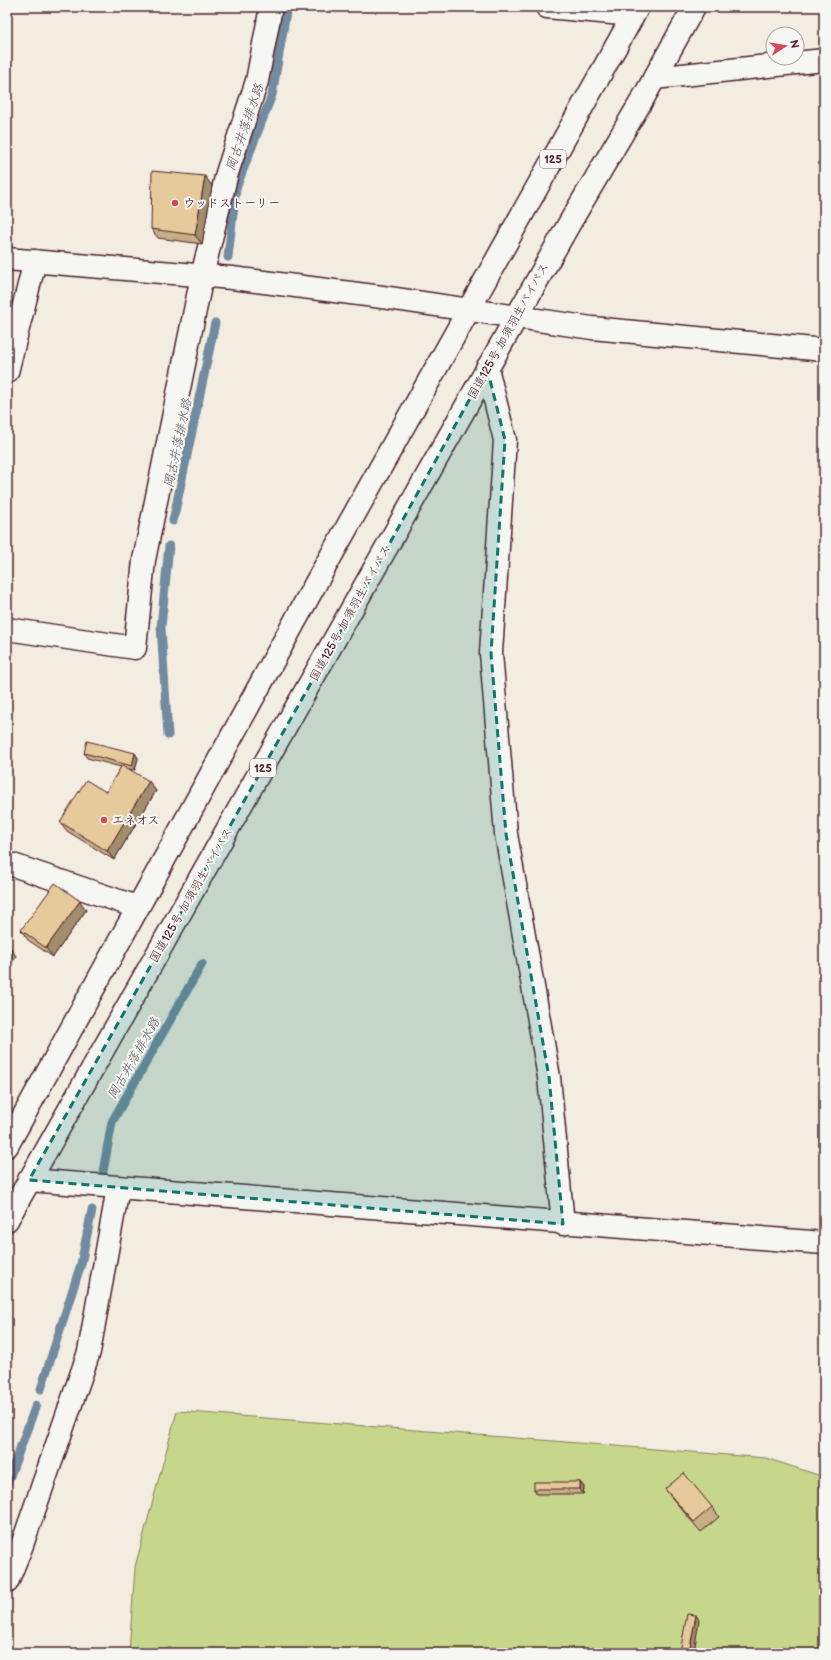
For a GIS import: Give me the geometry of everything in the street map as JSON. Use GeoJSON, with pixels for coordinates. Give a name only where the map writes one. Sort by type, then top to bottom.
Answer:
{"type":"FeatureCollection","features":[{"type":"Feature","properties":{"kind":"main road"},"geometry":{"type":"LineString","coordinates":[[7,629],[135,648],[144,560],[217,277],[227,173],[257,81],[271,7]]}},
{"type":"Feature","properties":{"kind":"main road"},"geometry":{"type":"LineString","coordinates":[[547,7],[636,11]]}},
{"type":"Feature","properties":{"kind":"main road","name":"国道125号 加須羽生バイパス"},"geometry":{"type":"LineString","coordinates":[[7,1220],[365,588],[487,368],[694,7]]}},
{"type":"Feature","properties":{"kind":"main road","name":"125"},"geometry":{"type":"LineString","coordinates":[[7,1146],[317,581],[636,11]]}},
{"type":"Feature","properties":{"kind":"main road"},"geometry":{"type":"LineString","coordinates":[[654,78],[824,60]]}},
{"type":"Feature","properties":{"kind":"main road"},"geometry":{"type":"LineString","coordinates":[[7,259],[217,277],[382,297],[592,328],[824,350]]}},
{"type":"Feature","properties":{"kind":"main road"},"geometry":{"type":"LineString","coordinates":[[7,372],[35,261]]}},
{"type":"Feature","properties":{"kind":"main road"},"geometry":{"type":"LineString","coordinates":[[487,368],[505,440],[491,653],[506,834],[549,1077],[563,1224]]}},
{"type":"Feature","properties":{"kind":"main road"},"geometry":{"type":"LineString","coordinates":[[7,864],[137,907]]}},
{"type":"Feature","properties":{"kind":"main road"},"geometry":{"type":"LineString","coordinates":[[29,1180],[563,1224],[824,1243]]}},
{"type":"Feature","properties":{"kind":"main road"},"geometry":{"type":"LineString","coordinates":[[7,1582],[22,1545],[89,1352],[104,1187]]}},
{"type":"Feature","properties":{"kind":"highlighted area"},"geometry":{"type":"Polygon","coordinates":[[[487,368],[505,440],[491,653],[506,834],[549,1077],[563,1224],[29,1180],[361,595],[487,368]]]}},
{"type":"Feature","properties":{"kind":"green space"},"geometry":{"type":"Polygon","coordinates":[[[177,1411],[766,1458],[824,1477],[824,1653],[129,1653],[135,1567],[177,1411]]]}},
{"type":"Feature","properties":{"kind":"building"},"geometry":{"type":"Polygon","coordinates":[[[152,171],[205,176],[195,235],[151,229],[152,171]]]}},
{"type":"Feature","properties":{"kind":"building"},"geometry":{"type":"Polygon","coordinates":[[[87,741],[135,753],[132,766],[84,753],[87,741]]]}},
{"type":"Feature","properties":{"kind":"building"},"geometry":{"type":"Polygon","coordinates":[[[122,765],[149,781],[107,851],[60,822],[86,780],[106,792],[122,765]]]}},
{"type":"Feature","properties":{"kind":"building"},"geometry":{"type":"Polygon","coordinates":[[[55,883],[80,901],[46,948],[21,930],[55,883]]]}},
{"type":"Feature","properties":{"kind":"building"},"geometry":{"type":"Polygon","coordinates":[[[684,1473],[712,1507],[694,1522],[665,1489],[684,1473]]]}},
{"type":"Feature","properties":{"kind":"building"},"geometry":{"type":"Polygon","coordinates":[[[534,1482],[580,1482],[580,1489],[534,1489],[534,1482]]]}},
{"type":"Feature","properties":{"kind":"building"},"geometry":{"type":"Polygon","coordinates":[[[687,1614],[696,1615],[689,1653],[680,1653],[687,1614]]]}},
{"type":"Feature","properties":{"kind":"waterway","name":"岡古井落排水路"},"geometry":{"type":"LineString","coordinates":[[228,257],[236,188],[272,95],[287,7]]}},
{"type":"Feature","properties":{"kind":"waterway","name":"岡古井落排水路"},"geometry":{"type":"LineString","coordinates":[[173,521],[215,323]]}},
{"type":"Feature","properties":{"kind":"waterway","name":"岡古井落排水路"},"geometry":{"type":"LineString","coordinates":[[168,735],[161,627],[169,546]]}},
{"type":"Feature","properties":{"kind":"waterway","name":"岡古井落排水路"},"geometry":{"type":"LineString","coordinates":[[103,1172],[112,1122],[202,964]]}},
{"type":"Feature","properties":{"kind":"waterway","name":"岡古井落排水路"},"geometry":{"type":"LineString","coordinates":[[41,1389],[81,1264],[92,1210]]}},
{"type":"Feature","properties":{"kind":"waterway","name":"岡古井落排水路"},"geometry":{"type":"LineString","coordinates":[[7,1484],[36,1405]]}},
{"type":"Feature","properties":{"kind":"place","name":"ウッドストーリー"},"geometry":{"type":"Point","coordinates":[175,203]}},
{"type":"Feature","properties":{"kind":"place","name":"エネオス"},"geometry":{"type":"Point","coordinates":[104,820]}}]}
